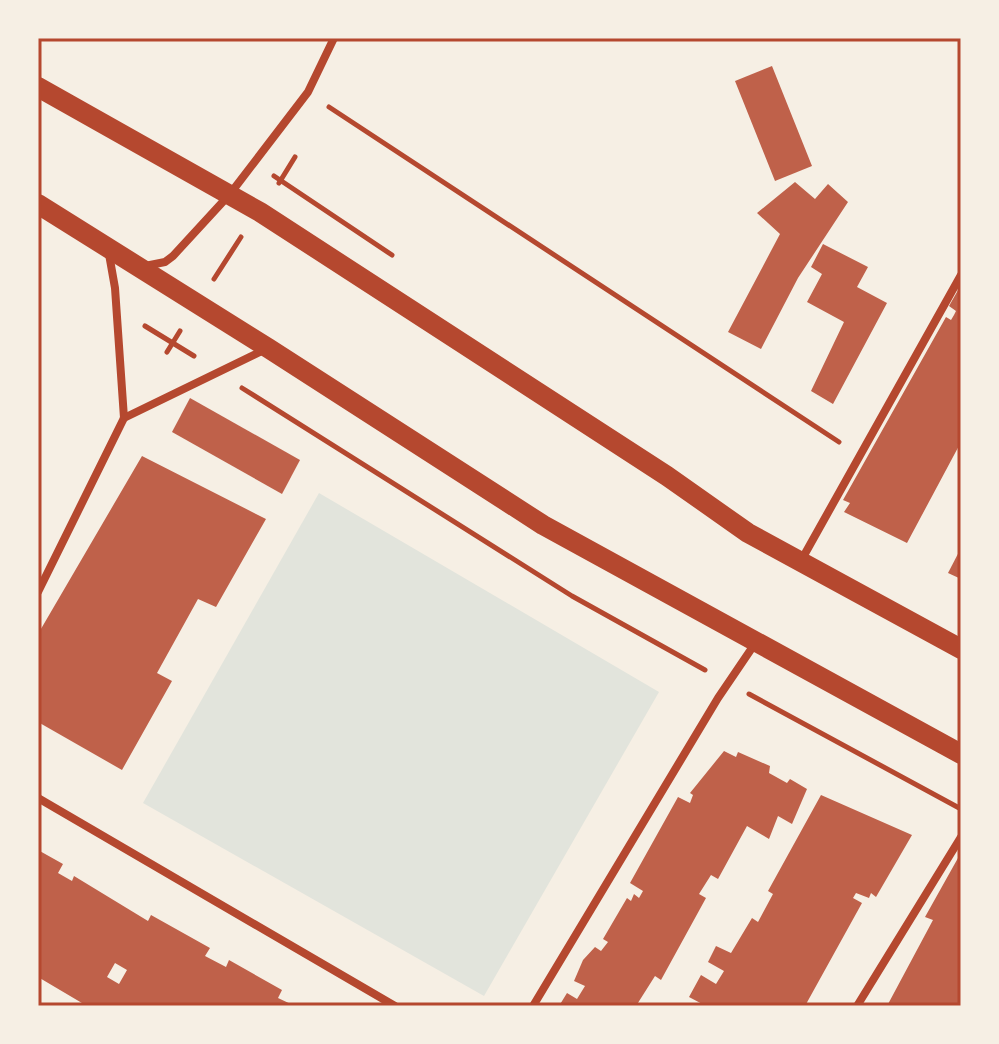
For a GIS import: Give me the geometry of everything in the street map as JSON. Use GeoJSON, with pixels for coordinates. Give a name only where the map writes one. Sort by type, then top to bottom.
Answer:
{"type":"FeatureCollection","features":[{"type":"Feature","properties":{"kind":"main road"},"geometry":{"type":"LineString","coordinates":[[38,87],[230,194],[667,476],[748,533],[961,649]]}},
{"type":"Feature","properties":{"kind":"main road"},"geometry":{"type":"LineString","coordinates":[[38,204],[543,525],[961,754]]}},
{"type":"Feature","properties":{"kind":"street"},"geometry":{"type":"LineString","coordinates":[[137,267],[165,262],[173,256],[230,194],[308,92],[334,38]]}},
{"type":"Feature","properties":{"kind":"street"},"geometry":{"type":"LineString","coordinates":[[38,592],[124,418],[108,250]]}},
{"type":"Feature","properties":{"kind":"street"},"geometry":{"type":"LineString","coordinates":[[800,564],[961,275]]}},
{"type":"Feature","properties":{"kind":"street"},"geometry":{"type":"LineString","coordinates":[[124,418],[268,348]]}},
{"type":"Feature","properties":{"kind":"street"},"geometry":{"type":"LineString","coordinates":[[533,1006],[728,683],[757,641]]}},
{"type":"Feature","properties":{"kind":"street"},"geometry":{"type":"LineString","coordinates":[[38,798],[395,1006]]}},
{"type":"Feature","properties":{"kind":"street"},"geometry":{"type":"LineString","coordinates":[[857,1006],[961,837]]}},
{"type":"Feature","properties":{"kind":"path"},"geometry":{"type":"LineString","coordinates":[[308,92],[860,456]]}},
{"type":"Feature","properties":{"kind":"path"},"geometry":{"type":"LineString","coordinates":[[116,310],[173,341],[572,596],[961,809]]}},
{"type":"Feature","properties":{"kind":"shaded area"},"geometry":{"type":"Polygon","coordinates":[[[319,493],[659,692],[484,996],[143,803],[319,493]]]}},
{"type":"Feature","properties":{"kind":"building"},"geometry":{"type":"Polygon","coordinates":[[[772,66],[812,166],[775,181],[735,81],[772,66]]]}},
{"type":"Feature","properties":{"kind":"building"},"geometry":{"type":"Polygon","coordinates":[[[795,182],[815,199],[828,184],[848,202],[798,278],[761,349],[728,332],[780,234],[757,213],[795,182]]]}},
{"type":"Feature","properties":{"kind":"building"},"geometry":{"type":"Polygon","coordinates":[[[823,244],[868,267],[857,287],[887,303],[833,404],[811,391],[844,322],[807,302],[822,274],[811,267],[823,244]]]}},
{"type":"Feature","properties":{"kind":"building"},"geometry":{"type":"Polygon","coordinates":[[[961,285],[961,442],[907,543],[844,512],[850,503],[843,500],[946,317],[951,320],[954,315],[956,311],[949,306],[961,285]]]}},
{"type":"Feature","properties":{"kind":"building"},"geometry":{"type":"Polygon","coordinates":[[[190,398],[300,460],[282,494],[172,432],[190,398]]]}},
{"type":"Feature","properties":{"kind":"building"},"geometry":{"type":"Polygon","coordinates":[[[142,456],[266,519],[216,607],[198,599],[157,673],[172,681],[122,770],[38,722],[38,634],[142,456]]]}},
{"type":"Feature","properties":{"kind":"building"},"geometry":{"type":"Polygon","coordinates":[[[961,548],[961,579],[948,573],[961,548]]]}},
{"type":"Feature","properties":{"kind":"building"},"geometry":{"type":"Polygon","coordinates":[[[724,751],[736,757],[738,752],[770,766],[769,773],[787,783],[790,779],[807,789],[792,824],[778,816],[769,839],[747,826],[718,879],[711,875],[699,894],[706,898],[661,980],[655,976],[636,1006],[559,1006],[567,993],[577,999],[585,986],[574,981],[583,960],[595,947],[601,951],[608,942],[603,939],[627,898],[631,901],[634,894],[639,898],[643,891],[630,883],[678,797],[690,803],[693,795],[690,793],[724,751]]]}},
{"type":"Feature","properties":{"kind":"building"},"geometry":{"type":"Polygon","coordinates":[[[821,795],[912,835],[876,897],[871,893],[869,898],[856,893],[853,898],[862,903],[805,1006],[706,1006],[689,997],[701,975],[716,984],[724,971],[708,962],[716,946],[731,953],[752,918],[758,922],[773,894],[768,891],[821,795]]]}},
{"type":"Feature","properties":{"kind":"building"},"geometry":{"type":"Polygon","coordinates":[[[38,850],[63,864],[58,873],[72,881],[74,876],[148,921],[151,915],[210,948],[205,956],[226,967],[229,960],[282,990],[278,998],[295,1006],[87,1006],[38,977],[38,850]],[[115,963],[107,977],[119,984],[127,970],[115,963]]]}},
{"type":"Feature","properties":{"kind":"building"},"geometry":{"type":"Polygon","coordinates":[[[958,858],[961,859],[961,1006],[887,1006],[933,920],[925,917],[958,858]]]}}]}
